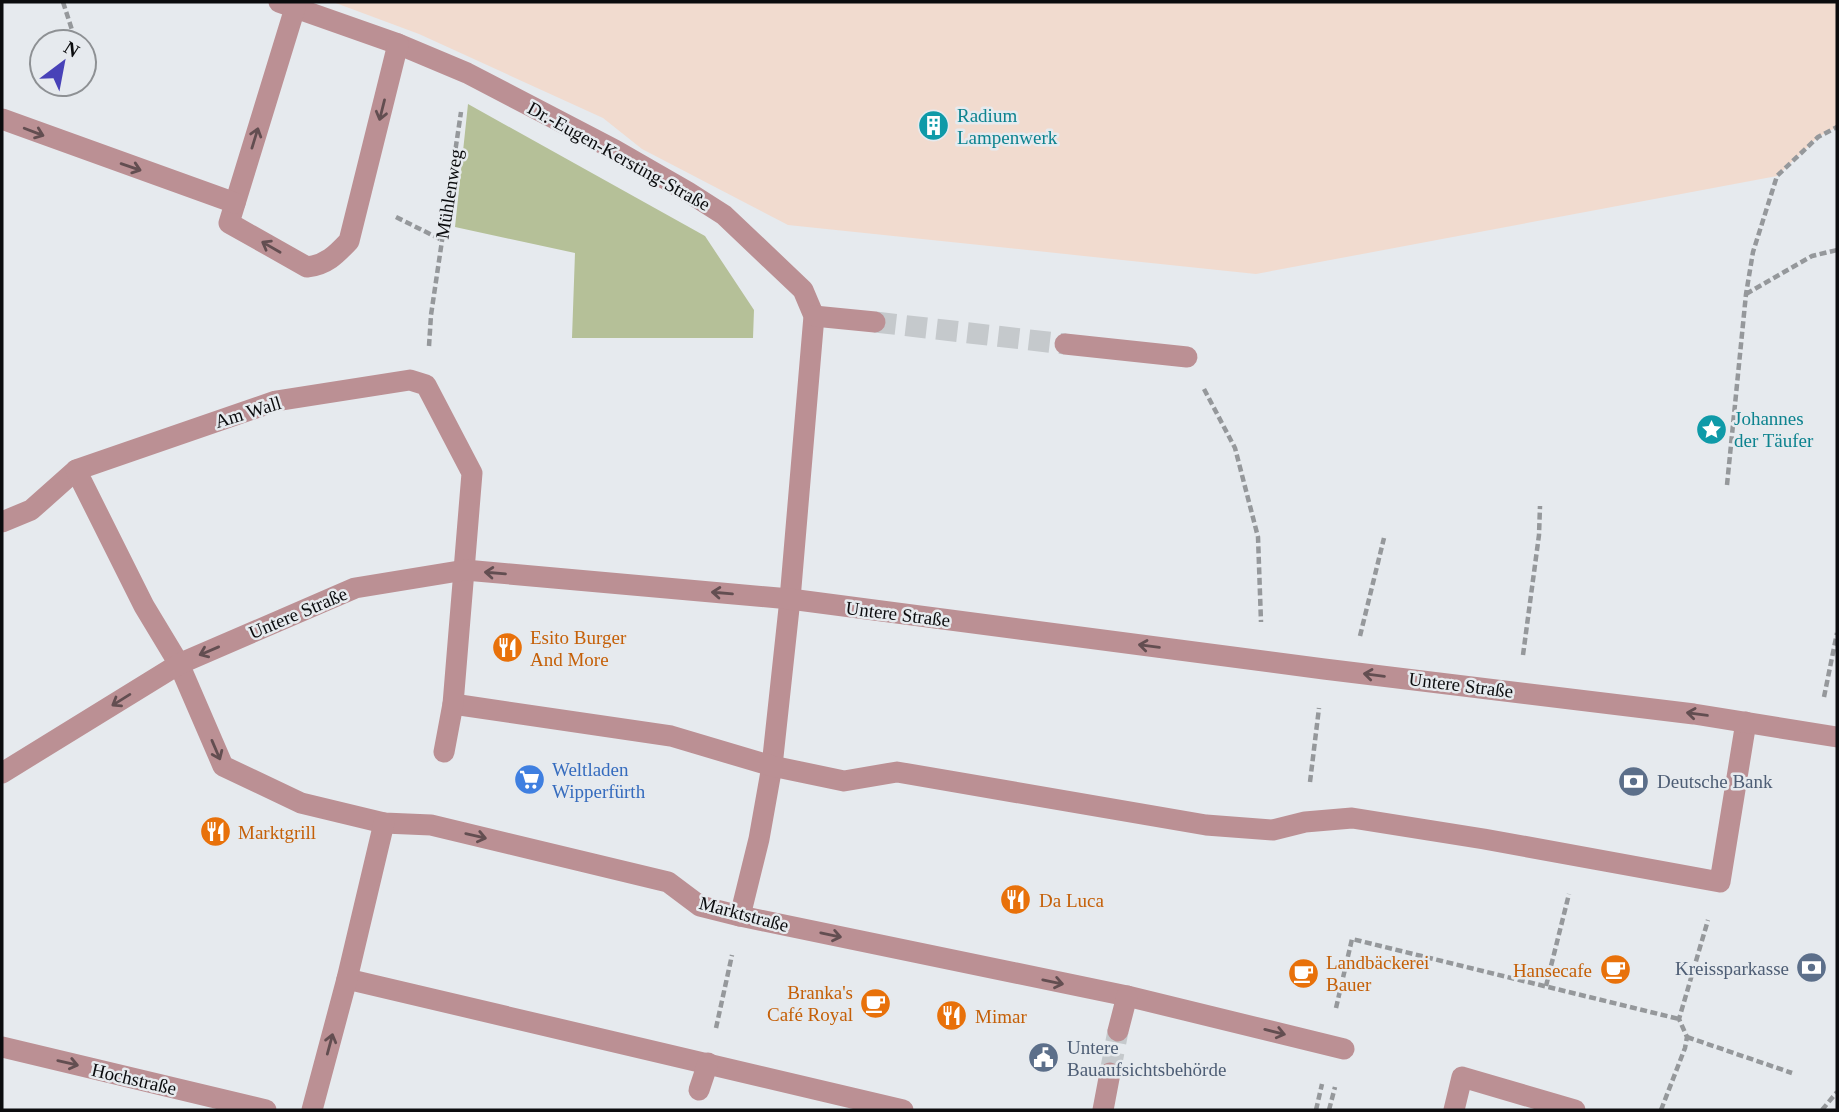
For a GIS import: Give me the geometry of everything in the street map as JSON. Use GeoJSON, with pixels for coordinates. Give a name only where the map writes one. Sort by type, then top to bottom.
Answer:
{"type":"FeatureCollection","features":[{"type":"Feature","properties":{"kind":"street","name":"Dr.-Eugen-Kersting-Straße"},"geometry":{"type":"LineString","coordinates":[[287,5],[398,44],[467,73],[615,149],[724,215],[803,290],[814,316]]}},
{"type":"Feature","properties":{"kind":"street"},"geometry":{"type":"LineString","coordinates":[[287,5],[229,223],[307,267],[321,265],[349,241],[398,44]]}},
{"type":"Feature","properties":{"kind":"street"},"geometry":{"type":"LineString","coordinates":[[2,119],[234,203]]}},
{"type":"Feature","properties":{"kind":"street"},"geometry":{"type":"LineString","coordinates":[[740,916],[759,839],[772,766],[790,599],[814,316],[875,322]]}},
{"type":"Feature","properties":{"kind":"street"},"geometry":{"type":"LineString","coordinates":[[1065,344],[1187,357]]}},
{"type":"Feature","properties":{"kind":"street","name":"Am Wall"},"geometry":{"type":"LineString","coordinates":[[2,522],[31,510],[76,470],[275,401],[410,380],[426,385],[472,473],[465,570]]}},
{"type":"Feature","properties":{"kind":"street"},"geometry":{"type":"LineString","coordinates":[[76,470],[144,606],[179,664]]}},
{"type":"Feature","properties":{"kind":"street"},"geometry":{"type":"LineString","coordinates":[[444,752],[453,704],[465,570]]}},
{"type":"Feature","properties":{"kind":"street","name":"Untere Straße"},"geometry":{"type":"LineString","coordinates":[[2,774],[179,664],[355,588],[465,570],[790,599],[1518,692],[1827,735]]}},
{"type":"Feature","properties":{"kind":"street","name":"Marktstraße"},"geometry":{"type":"LineString","coordinates":[[179,664],[223,766],[301,803],[384,823],[431,825],[668,881],[700,906],[740,916],[1127,996],[1344,1049]]}},
{"type":"Feature","properties":{"kind":"street"},"geometry":{"type":"LineString","coordinates":[[453,704],[671,736],[772,766],[844,782],[897,772],[1206,825],[1273,830],[1305,822],[1352,818],[1720,882],[1746,722]]}},
{"type":"Feature","properties":{"kind":"street"},"geometry":{"type":"LineString","coordinates":[[312,1110],[384,823]]}},
{"type":"Feature","properties":{"kind":"street"},"geometry":{"type":"LineString","coordinates":[[347,979],[903,1110]]}},
{"type":"Feature","properties":{"kind":"street"},"geometry":{"type":"LineString","coordinates":[[1118,1031],[1127,996]]}},
{"type":"Feature","properties":{"kind":"street","name":"Hochstraße"},"geometry":{"type":"LineString","coordinates":[[2,1047],[266,1110]]}},
{"type":"Feature","properties":{"kind":"street"},"geometry":{"type":"LineString","coordinates":[[699,1090],[708,1063]]}},
{"type":"Feature","properties":{"kind":"street"},"geometry":{"type":"LineString","coordinates":[[1103,1110],[1110,1073]]}},
{"type":"Feature","properties":{"kind":"street"},"geometry":{"type":"LineString","coordinates":[[1454,1110],[1462,1077],[1575,1110]]}},
{"type":"Feature","properties":{"kind":"path"},"geometry":{"type":"LineString","coordinates":[[63,2],[71,28]]}},
{"type":"Feature","properties":{"kind":"path","name":"Mühlenweg"},"geometry":{"type":"LineString","coordinates":[[431,315],[467,73]]}},
{"type":"Feature","properties":{"kind":"path"},"geometry":{"type":"LineString","coordinates":[[1727,485],[1746,294],[1753,251],[1777,176],[1818,138],[1837,127]]}},
{"type":"Feature","properties":{"kind":"path"},"geometry":{"type":"LineString","coordinates":[[361,199],[442,240]]}},
{"type":"Feature","properties":{"kind":"path"},"geometry":{"type":"LineString","coordinates":[[1746,294],[1812,256],[1837,250]]}},
{"type":"Feature","properties":{"kind":"path"},"geometry":{"type":"LineString","coordinates":[[1187,357],[1235,448],[1258,537],[1263,661]]}},
{"type":"Feature","properties":{"kind":"path"},"geometry":{"type":"LineString","coordinates":[[1518,692],[1539,535],[1540,506]]}},
{"type":"Feature","properties":{"kind":"path"},"geometry":{"type":"LineString","coordinates":[[1365,615],[1384,538]]}},
{"type":"Feature","properties":{"kind":"path"},"geometry":{"type":"LineString","coordinates":[[1827,735],[1837,633]]}},
{"type":"Feature","properties":{"kind":"path"},"geometry":{"type":"LineString","coordinates":[[1305,822],[1324,669]]}},
{"type":"Feature","properties":{"kind":"path"},"geometry":{"type":"LineString","coordinates":[[1546,986],[1579,856]]}},
{"type":"Feature","properties":{"kind":"path"},"geometry":{"type":"LineString","coordinates":[[1661,1110],[1687,1037],[1679,1019],[1720,882]]}},
{"type":"Feature","properties":{"kind":"path"},"geometry":{"type":"LineString","coordinates":[[708,1063],[740,916]]}},
{"type":"Feature","properties":{"kind":"path"},"geometry":{"type":"LineString","coordinates":[[1318,1043],[1336,1011],[1352,939],[1679,1019]]}},
{"type":"Feature","properties":{"kind":"path"},"geometry":{"type":"LineString","coordinates":[[1687,1037],[1792,1073]]}},
{"type":"Feature","properties":{"kind":"path"},"geometry":{"type":"LineString","coordinates":[[1316,1110],[1321,1090]]}},
{"type":"Feature","properties":{"kind":"path"},"geometry":{"type":"LineString","coordinates":[[1822,1110],[1837,1092]]}},
{"type":"Feature","properties":{"kind":"shaded area"},"geometry":{"type":"Polygon","coordinates":[[[333,2],[1837,2],[1837,127],[1818,137],[1777,176],[1256,274],[788,225],[642,149],[603,118],[419,34],[333,2]]]}},
{"type":"Feature","properties":{"kind":"green space"},"geometry":{"type":"Polygon","coordinates":[[[468,104],[705,236],[754,310],[753,338],[572,338],[575,253],[455,227],[468,104]]]}},
{"type":"Feature","properties":{"kind":"tunnel"},"geometry":{"type":"LineString","coordinates":[[875,322],[1065,344]]}},
{"type":"Feature","properties":{"kind":"tunnel"},"geometry":{"type":"LineString","coordinates":[[1110,1073],[1118,1031]]}},
{"type":"Feature","properties":{"kind":"place","name":"Radium Lampenwerk"},"geometry":{"type":"Point","coordinates":[934,126]}},
{"type":"Feature","properties":{"kind":"place","name":"Johannes der Täufer"},"geometry":{"type":"Point","coordinates":[1711,429]}},
{"type":"Feature","properties":{"kind":"place","name":"Esito Burger And More"},"geometry":{"type":"Point","coordinates":[507,648]}},
{"type":"Feature","properties":{"kind":"place","name":"Weltladen Wipperfürth"},"geometry":{"type":"Point","coordinates":[529,780]}},
{"type":"Feature","properties":{"kind":"place","name":"Deutsche Bank"},"geometry":{"type":"Point","coordinates":[1634,781]}},
{"type":"Feature","properties":{"kind":"place","name":"Marktgrill"},"geometry":{"type":"Point","coordinates":[215,832]}},
{"type":"Feature","properties":{"kind":"place","name":"Da Luca"},"geometry":{"type":"Point","coordinates":[1016,900]}},
{"type":"Feature","properties":{"kind":"place","name":"Kreissparkasse"},"geometry":{"type":"Point","coordinates":[1812,968]}},
{"type":"Feature","properties":{"kind":"place","name":"Hansecafe"},"geometry":{"type":"Point","coordinates":[1615,970]}},
{"type":"Feature","properties":{"kind":"place","name":"Landbäckerei Bauer"},"geometry":{"type":"Point","coordinates":[1303,973]}},
{"type":"Feature","properties":{"kind":"place","name":"Branka's Café Royal"},"geometry":{"type":"Point","coordinates":[876,1003]}},
{"type":"Feature","properties":{"kind":"place","name":"Mimar"},"geometry":{"type":"Point","coordinates":[952,1016]}},
{"type":"Feature","properties":{"kind":"place","name":"Untere Bauaufsichtsbehörde"},"geometry":{"type":"Point","coordinates":[1044,1058]}}]}
